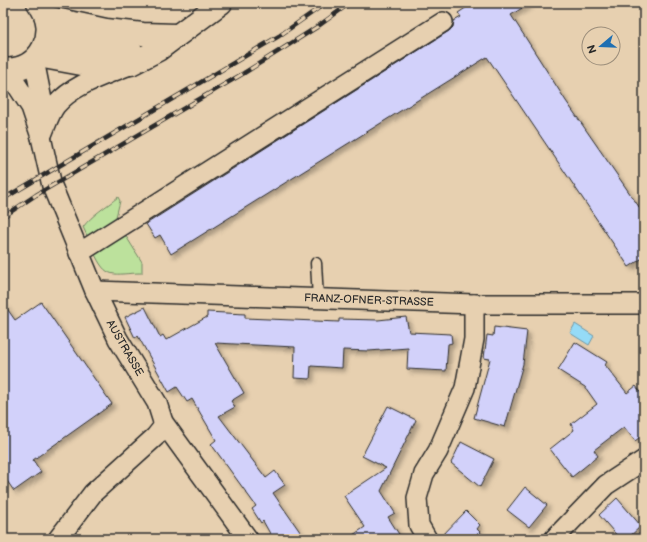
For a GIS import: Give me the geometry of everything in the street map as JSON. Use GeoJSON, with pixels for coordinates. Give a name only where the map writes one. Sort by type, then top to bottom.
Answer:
{"type":"FeatureCollection","features":[{"type":"Feature","properties":{"kind":"main road"},"geometry":{"type":"LineString","coordinates":[[40,52],[87,65],[131,64],[158,50],[176,35],[221,3]]}},
{"type":"Feature","properties":{"kind":"main road"},"geometry":{"type":"LineString","coordinates":[[40,52],[42,10],[106,30],[144,34],[176,35]]}},
{"type":"Feature","properties":{"kind":"main road"},"geometry":{"type":"LineString","coordinates":[[5,69],[17,69],[40,52],[130,52],[147,48],[176,35]]}},
{"type":"Feature","properties":{"kind":"street"},"geometry":{"type":"LineString","coordinates":[[79,253],[443,22]]}},
{"type":"Feature","properties":{"kind":"street","name":"AUSTRASSE"},"geometry":{"type":"LineString","coordinates":[[40,52],[42,137]]}},
{"type":"Feature","properties":{"kind":"street"},"geometry":{"type":"LineString","coordinates":[[42,137],[56,105],[71,92],[88,81],[131,64]]}},
{"type":"Feature","properties":{"kind":"street","name":"AUSTRASSE"},"geometry":{"type":"LineString","coordinates":[[5,69],[31,107],[42,137],[52,186],[95,291],[118,338],[157,403],[163,422],[248,539]]}},
{"type":"Feature","properties":{"kind":"street","name":"FRANZ-OFNER-STRASSE"},"geometry":{"type":"LineString","coordinates":[[95,291],[474,304],[644,304]]}},
{"type":"Feature","properties":{"kind":"street"},"geometry":{"type":"LineString","coordinates":[[427,539],[419,525],[417,498],[424,474],[438,451],[465,388],[474,339],[474,304]]}},
{"type":"Feature","properties":{"kind":"street"},"geometry":{"type":"LineString","coordinates":[[58,539],[93,493],[155,437],[163,427],[163,422]]}},
{"type":"Feature","properties":{"kind":"street"},"geometry":{"type":"LineString","coordinates":[[554,539],[606,485],[644,460]]}},
{"type":"Feature","properties":{"kind":"lane"},"geometry":{"type":"LineString","coordinates":[[316,262],[318,299]]}},
{"type":"Feature","properties":{"kind":"green space"},"geometry":{"type":"Polygon","coordinates":[[[118,197],[120,201],[115,221],[88,238],[83,227],[95,214],[118,197]]]}},
{"type":"Feature","properties":{"kind":"green space"},"geometry":{"type":"Polygon","coordinates":[[[124,233],[142,262],[142,273],[112,274],[102,267],[93,250],[124,233]]]}},
{"type":"Feature","properties":{"kind":"water"},"geometry":{"type":"Polygon","coordinates":[[[575,324],[594,336],[589,345],[570,333],[575,324]]]}},
{"type":"Feature","properties":{"kind":"building"},"geometry":{"type":"Polygon","coordinates":[[[473,3],[530,3],[511,15],[566,101],[644,214],[644,257],[629,267],[487,57],[171,254],[160,235],[155,238],[146,224],[449,31],[453,27],[454,21],[461,17],[458,13],[473,3]]]}},
{"type":"Feature","properties":{"kind":"building"},"geometry":{"type":"Polygon","coordinates":[[[41,302],[112,404],[33,460],[41,472],[14,491],[3,475],[3,303],[15,320],[41,302]]]}},
{"type":"Feature","properties":{"kind":"building"},"geometry":{"type":"Polygon","coordinates":[[[145,307],[160,337],[163,335],[166,340],[207,317],[207,312],[245,314],[245,318],[339,322],[339,319],[378,320],[406,317],[409,332],[451,334],[452,343],[448,344],[446,371],[407,369],[408,348],[369,351],[343,350],[342,368],[311,366],[310,379],[294,378],[295,347],[215,343],[244,393],[231,401],[235,407],[219,416],[266,478],[275,471],[285,485],[273,493],[305,539],[273,539],[263,521],[261,523],[252,509],[256,506],[211,444],[216,440],[192,399],[187,402],[177,387],[169,392],[138,336],[135,338],[125,317],[145,307]]]}},
{"type":"Feature","properties":{"kind":"building"},"geometry":{"type":"Polygon","coordinates":[[[494,327],[527,331],[523,364],[505,427],[474,418],[490,359],[484,358],[487,335],[493,336],[494,327]]]}},
{"type":"Feature","properties":{"kind":"building"},"geometry":{"type":"Polygon","coordinates":[[[575,342],[607,362],[605,365],[627,393],[636,386],[644,397],[644,434],[635,441],[624,427],[594,450],[598,456],[572,477],[550,449],[574,430],[571,424],[597,404],[585,387],[558,370],[575,342]]]}},
{"type":"Feature","properties":{"kind":"building"},"geometry":{"type":"Polygon","coordinates":[[[388,406],[416,420],[381,491],[395,513],[388,517],[402,539],[347,539],[365,527],[344,496],[386,468],[362,456],[388,406]]]}},
{"type":"Feature","properties":{"kind":"building"},"geometry":{"type":"Polygon","coordinates":[[[461,442],[494,459],[480,487],[451,463],[461,442]]]}},
{"type":"Feature","properties":{"kind":"building"},"geometry":{"type":"Polygon","coordinates":[[[525,487],[547,505],[529,527],[507,510],[525,487]]]}},
{"type":"Feature","properties":{"kind":"building"},"geometry":{"type":"Polygon","coordinates":[[[617,498],[641,526],[627,539],[620,539],[599,515],[617,498]]]}},
{"type":"Feature","properties":{"kind":"building"},"geometry":{"type":"Polygon","coordinates":[[[466,511],[480,525],[477,529],[487,539],[439,539],[466,511]]]}},
{"type":"Feature","properties":{"kind":"railway"},"geometry":{"type":"LineString","coordinates":[[3,199],[279,36],[326,3]]}},
{"type":"Feature","properties":{"kind":"railway"},"geometry":{"type":"LineString","coordinates":[[3,217],[36,195],[244,73],[317,27],[350,3]]}}]}
